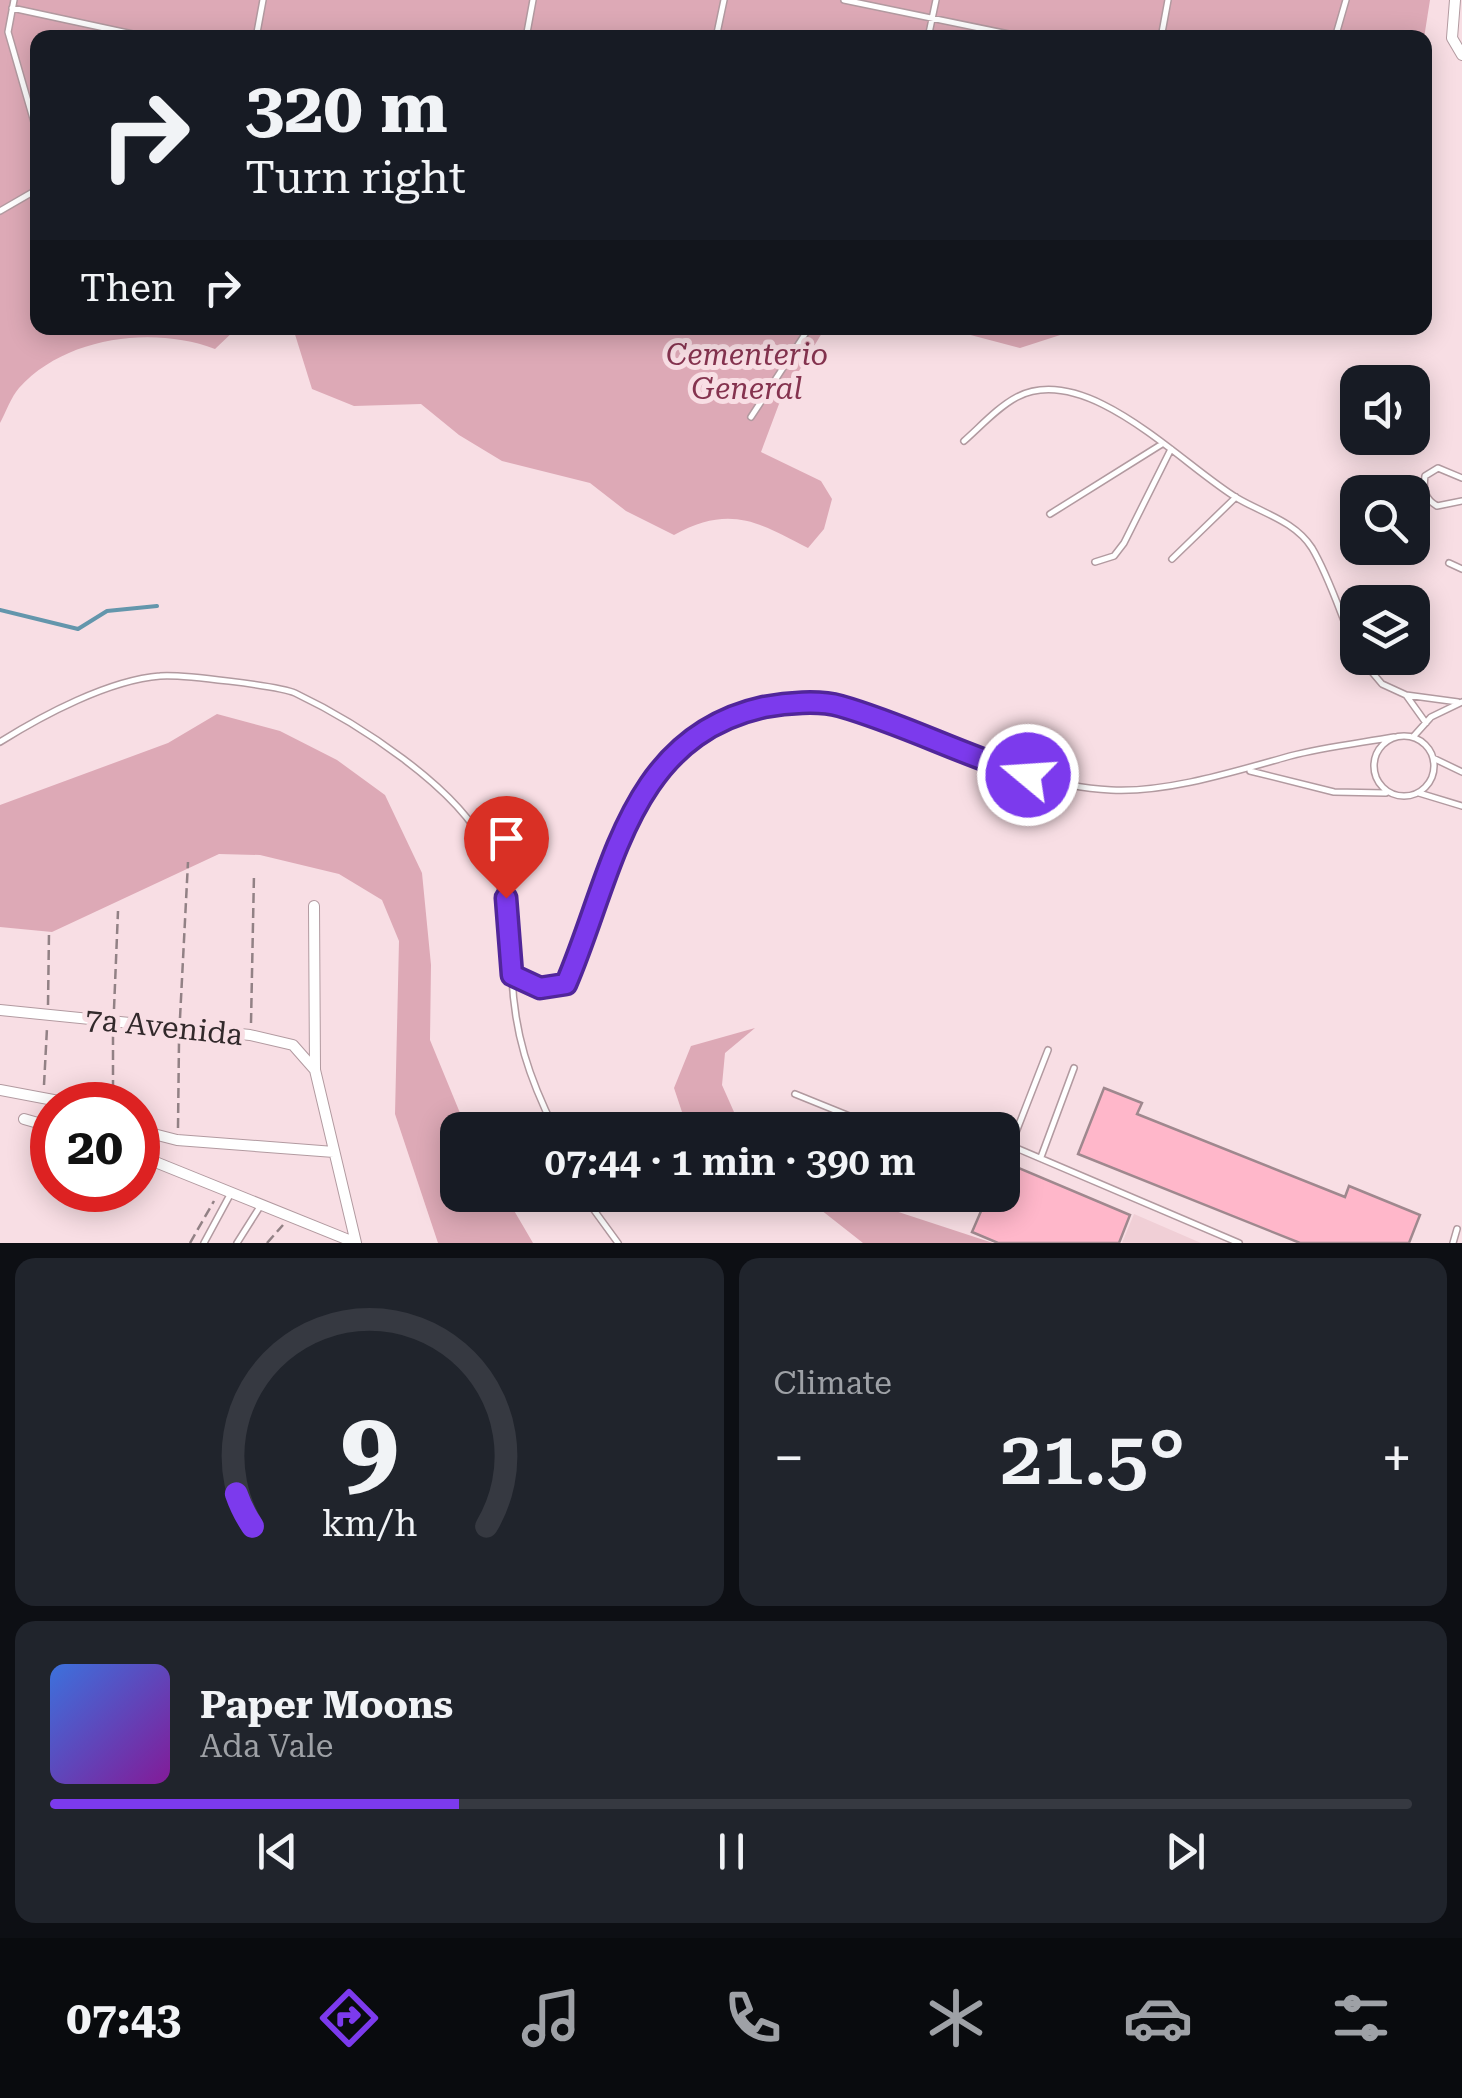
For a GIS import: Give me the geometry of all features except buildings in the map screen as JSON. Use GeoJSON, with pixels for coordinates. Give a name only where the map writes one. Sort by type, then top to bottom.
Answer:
{"type":"FeatureCollection","features":[{"type":"Feature","properties":{"kind":"street"},"geometry":{"type":"LineString","coordinates":[[1455,0],[1451,26],[1459,53]]}},
{"type":"Feature","properties":{"kind":"street"},"geometry":{"type":"LineString","coordinates":[[314,906],[315,1070],[356,1243]]}},
{"type":"Feature","properties":{"kind":"street","name":"7a Avenida"},"geometry":{"type":"LineString","coordinates":[[0,1010],[250,1035],[293,1046],[315,1070]]}},
{"type":"Feature","properties":{"kind":"street"},"geometry":{"type":"LineString","coordinates":[[0,1090],[30,1096]]}},
{"type":"Feature","properties":{"kind":"street"},"geometry":{"type":"LineString","coordinates":[[24,1119],[30,1121]]}},
{"type":"Feature","properties":{"kind":"street"},"geometry":{"type":"LineString","coordinates":[[160,1136],[334,1152]]}},
{"type":"Feature","properties":{"kind":"street"},"geometry":{"type":"LineString","coordinates":[[160,1163],[356,1243]]}},
{"type":"Feature","properties":{"kind":"lane"},"geometry":{"type":"LineString","coordinates":[[258,30],[264,0]]}},
{"type":"Feature","properties":{"kind":"lane"},"geometry":{"type":"LineString","coordinates":[[527,30],[533,0]]}},
{"type":"Feature","properties":{"kind":"lane"},"geometry":{"type":"LineString","coordinates":[[718,30],[724,0]]}},
{"type":"Feature","properties":{"kind":"lane"},"geometry":{"type":"LineString","coordinates":[[844,0],[990,30]]}},
{"type":"Feature","properties":{"kind":"lane"},"geometry":{"type":"LineString","coordinates":[[930,30],[936,0]]}},
{"type":"Feature","properties":{"kind":"lane"},"geometry":{"type":"LineString","coordinates":[[1162,30],[1168,0]]}},
{"type":"Feature","properties":{"kind":"lane"},"geometry":{"type":"LineString","coordinates":[[1339,30],[1346,0]]}},
{"type":"Feature","properties":{"kind":"lane"},"geometry":{"type":"LineString","coordinates":[[30,109],[8,32],[13,4],[119,30]]}},
{"type":"Feature","properties":{"kind":"lane"},"geometry":{"type":"LineString","coordinates":[[0,210],[30,194]]}},
{"type":"Feature","properties":{"kind":"lane"},"geometry":{"type":"LineString","coordinates":[[751,417],[804,335]]}},
{"type":"Feature","properties":{"kind":"lane"},"geometry":{"type":"LineString","coordinates":[[964,441],[1018,396],[1041,390],[1084,394],[1171,449],[1236,498],[1289,525],[1311,546],[1340,614]]}},
{"type":"Feature","properties":{"kind":"lane"},"geometry":{"type":"LineString","coordinates":[[1050,514],[1163,444]]}},
{"type":"Feature","properties":{"kind":"lane"},"geometry":{"type":"LineString","coordinates":[[1095,562],[1114,556],[1124,542],[1171,449]]}},
{"type":"Feature","properties":{"kind":"lane"},"geometry":{"type":"LineString","coordinates":[[1462,478],[1438,468],[1425,476],[1423,486],[1430,502],[1438,506],[1462,501]]}},
{"type":"Feature","properties":{"kind":"lane"},"geometry":{"type":"LineString","coordinates":[[1172,559],[1236,498]]}},
{"type":"Feature","properties":{"kind":"lane"},"geometry":{"type":"LineString","coordinates":[[1448,563],[1462,569]]}},
{"type":"Feature","properties":{"kind":"lane"},"geometry":{"type":"LineString","coordinates":[[1374,675],[1382,684],[1406,695],[1460,702]]}},
{"type":"Feature","properties":{"kind":"lane"},"geometry":{"type":"LineString","coordinates":[[0,742],[60,706],[160,676],[292,691],[362,732],[440,789],[485,846],[506,898],[520,1046],[529,1079],[545,1112]]}},
{"type":"Feature","properties":{"kind":"lane"},"geometry":{"type":"LineString","coordinates":[[1406,695],[1426,723]]}},
{"type":"Feature","properties":{"kind":"lane"},"geometry":{"type":"LineString","coordinates":[[1413,738],[1426,723],[1460,702]]}},
{"type":"Feature","properties":{"kind":"lane"},"geometry":{"type":"LineString","coordinates":[[512,975],[540,988],[566,984],[610,859],[654,776],[701,729],[739,713],[777,705],[836,704],[997,766],[1058,784],[1115,790],[1247,770],[1313,751],[1394,737],[1413,738],[1433,757],[1462,772]]}},
{"type":"Feature","properties":{"kind":"lane"},"geometry":{"type":"LineString","coordinates":[[1389,794],[1375,778],[1373,768],[1379,748],[1394,737]]}},
{"type":"Feature","properties":{"kind":"lane"},"geometry":{"type":"LineString","coordinates":[[1420,792],[1432,776],[1433,757]]}},
{"type":"Feature","properties":{"kind":"lane"},"geometry":{"type":"LineString","coordinates":[[1247,770],[1334,792],[1399,797],[1420,792],[1462,806]]}},
{"type":"Feature","properties":{"kind":"lane"},"geometry":{"type":"LineString","coordinates":[[1020,1121],[1048,1050]]}},
{"type":"Feature","properties":{"kind":"lane"},"geometry":{"type":"LineString","coordinates":[[1041,1158],[1074,1068]]}},
{"type":"Feature","properties":{"kind":"lane"},"geometry":{"type":"LineString","coordinates":[[795,1094],[840,1112]]}},
{"type":"Feature","properties":{"kind":"lane"},"geometry":{"type":"LineString","coordinates":[[1020,1148],[1239,1243]]}},
{"type":"Feature","properties":{"kind":"lane"},"geometry":{"type":"LineString","coordinates":[[204,1243],[227,1188]]}},
{"type":"Feature","properties":{"kind":"lane"},"geometry":{"type":"LineString","coordinates":[[238,1243],[262,1202]]}},
{"type":"Feature","properties":{"kind":"lane"},"geometry":{"type":"LineString","coordinates":[[596,1212],[618,1243]]}},
{"type":"Feature","properties":{"kind":"lane"},"geometry":{"type":"LineString","coordinates":[[1453,1243],[1457,1229]]}},
{"type":"Feature","properties":{"kind":"path"},"geometry":{"type":"LineString","coordinates":[[178,1140],[188,862]]}},
{"type":"Feature","properties":{"kind":"path"},"geometry":{"type":"LineString","coordinates":[[250,1035],[254,874]]}},
{"type":"Feature","properties":{"kind":"path"},"geometry":{"type":"LineString","coordinates":[[113,1082],[118,911]]}},
{"type":"Feature","properties":{"kind":"path"},"geometry":{"type":"LineString","coordinates":[[190,1243],[227,1188]]}},
{"type":"Feature","properties":{"kind":"path"},"geometry":{"type":"LineString","coordinates":[[267,1243],[292,1215]]}},
{"type":"Feature","properties":{"kind":"shaded area"},"geometry":{"type":"Polygon","coordinates":[[[1134,1214],[1201,1243],[1122,1243],[1134,1214]]]}},
{"type":"Feature","properties":{"kind":"green space"},"geometry":{"type":"Polygon","coordinates":[[[0,0],[1430,0],[1425,30],[30,30],[30,335],[230,335],[215,349],[165,338],[112,340],[86,347],[38,370],[16,392],[0,423],[0,0]]]}},
{"type":"Feature","properties":{"kind":"green space","name":"Cementerio General"},"geometry":{"type":"Polygon","coordinates":[[[295,335],[821,335],[779,404],[761,452],[821,481],[832,499],[824,529],[808,548],[742,520],[711,521],[674,535],[626,511],[590,483],[502,461],[459,435],[421,404],[354,406],[312,389],[295,335]]]}},
{"type":"Feature","properties":{"kind":"green space"},"geometry":{"type":"Polygon","coordinates":[[[971,335],[1060,335],[1020,348],[971,335]]]}},
{"type":"Feature","properties":{"kind":"green space"},"geometry":{"type":"Polygon","coordinates":[[[217,714],[280,731],[337,760],[385,795],[422,873],[431,965],[430,1040],[460,1112],[440,1112],[440,1212],[515,1212],[533,1243],[438,1243],[395,1114],[399,941],[382,900],[339,874],[260,855],[219,854],[52,932],[0,927],[0,805],[168,743],[217,714]]]}},
{"type":"Feature","properties":{"kind":"green space"},"geometry":{"type":"Polygon","coordinates":[[[755,1028],[725,1053],[722,1085],[734,1112],[682,1112],[674,1088],[691,1046],[755,1028]]]}},
{"type":"Feature","properties":{"kind":"green space"},"geometry":{"type":"Polygon","coordinates":[[[824,1212],[898,1212],[993,1243],[863,1243],[824,1212]]]}},
{"type":"Feature","properties":{"kind":"waterway"},"geometry":{"type":"LineString","coordinates":[[0,610],[78,629],[107,611],[157,606]]}},
{"type":"Feature","properties":{"kind":"route"},"geometry":{"type":"LineString","coordinates":[[506,898],[512,975],[540,988],[566,984],[610,859],[654,776],[701,729],[739,713],[777,705],[836,704],[1028,775]]}}]}
